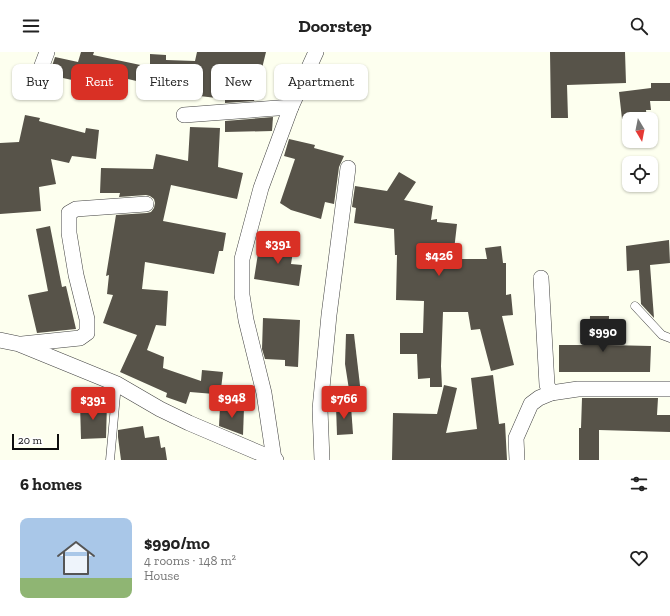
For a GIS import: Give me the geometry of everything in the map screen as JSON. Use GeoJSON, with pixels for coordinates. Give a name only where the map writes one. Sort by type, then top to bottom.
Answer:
{"type":"FeatureCollection","features":[{"type":"Feature","properties":{"kind":"street"},"geometry":{"type":"LineString","coordinates":[[43,64],[47,52]]}},
{"type":"Feature","properties":{"kind":"street"},"geometry":{"type":"LineString","coordinates":[[275,459],[264,393],[246,320],[242,295],[242,258],[248,232],[262,188],[291,107],[316,52]]}},
{"type":"Feature","properties":{"kind":"street"},"geometry":{"type":"LineString","coordinates":[[184,115],[291,107]]}},
{"type":"Feature","properties":{"kind":"street"},"geometry":{"type":"LineString","coordinates":[[322,460],[320,409],[329,315],[348,168]]}},
{"type":"Feature","properties":{"kind":"street"},"geometry":{"type":"LineString","coordinates":[[19,344],[80,338],[87,332],[87,319],[76,275],[70,240],[69,213],[76,209],[146,204]]}},
{"type":"Feature","properties":{"kind":"street"},"geometry":{"type":"LineString","coordinates":[[541,278],[547,385],[551,394]]}},
{"type":"Feature","properties":{"kind":"street"},"geometry":{"type":"LineString","coordinates":[[0,340],[19,344],[117,384],[160,409],[189,423],[275,459]]}},
{"type":"Feature","properties":{"kind":"street"},"geometry":{"type":"LineString","coordinates":[[517,460],[516,438],[531,404],[539,398],[578,389],[670,389]]}},
{"type":"Feature","properties":{"kind":"lane"},"geometry":{"type":"LineString","coordinates":[[635,306],[662,335],[670,338]]}},
{"type":"Feature","properties":{"kind":"lane"},"geometry":{"type":"LineString","coordinates":[[110,460],[117,384]]}},
{"type":"Feature","properties":{"kind":"building"},"geometry":{"type":"Polygon","coordinates":[[[81,52],[94,52],[93,55],[136,64],[136,81],[128,79],[128,64],[71,64],[71,80],[63,78],[63,64],[53,64],[55,57],[78,62],[81,52]]]}},
{"type":"Feature","properties":{"kind":"building"},"geometry":{"type":"Polygon","coordinates":[[[197,52],[266,52],[263,64],[211,64],[211,97],[203,96],[203,64],[150,64],[150,54],[166,55],[166,60],[195,61],[197,52]]]}},
{"type":"Feature","properties":{"kind":"building"},"geometry":{"type":"Polygon","coordinates":[[[550,52],[625,52],[626,83],[567,85],[568,118],[551,118],[550,52]]]}},
{"type":"Feature","properties":{"kind":"building"},"geometry":{"type":"Polygon","coordinates":[[[651,83],[670,83],[670,101],[650,101],[651,110],[646,110],[646,112],[622,112],[622,119],[619,92],[651,88],[651,83]]]}},
{"type":"Feature","properties":{"kind":"building"},"geometry":{"type":"Polygon","coordinates":[[[225,100],[254,100],[254,101],[225,103],[225,100]]]}},
{"type":"Feature","properties":{"kind":"building"},"geometry":{"type":"Polygon","coordinates":[[[25,115],[40,118],[39,121],[85,133],[86,128],[99,130],[96,159],[72,156],[69,163],[51,159],[56,184],[39,187],[41,211],[0,214],[0,143],[19,142],[25,115]]]}},
{"type":"Feature","properties":{"kind":"building"},"geometry":{"type":"Polygon","coordinates":[[[273,117],[272,131],[225,132],[225,121],[273,117]]]}},
{"type":"Feature","properties":{"kind":"building"},"geometry":{"type":"Polygon","coordinates":[[[190,127],[220,128],[218,167],[243,173],[237,199],[171,185],[163,221],[226,233],[223,251],[219,251],[214,274],[145,262],[142,289],[168,291],[166,326],[156,325],[147,350],[164,357],[163,368],[201,381],[202,370],[223,372],[221,389],[227,390],[226,395],[190,392],[186,404],[166,397],[167,393],[120,372],[137,335],[103,323],[113,295],[107,294],[109,275],[106,276],[116,215],[151,212],[155,203],[154,199],[146,195],[119,197],[120,193],[100,193],[101,168],[153,169],[156,154],[188,161],[190,127]]]}},
{"type":"Feature","properties":{"kind":"building"},"geometry":{"type":"Polygon","coordinates":[[[289,139],[315,145],[314,148],[344,156],[339,167],[334,204],[325,202],[321,219],[291,210],[280,203],[295,159],[284,156],[289,139]]]}},
{"type":"Feature","properties":{"kind":"building"},"geometry":{"type":"Polygon","coordinates":[[[399,172],[416,182],[404,200],[433,206],[431,220],[437,219],[437,222],[457,224],[453,259],[487,259],[485,248],[501,246],[503,263],[506,263],[506,295],[511,294],[513,315],[502,316],[514,365],[491,371],[480,329],[471,330],[468,312],[443,312],[441,366],[442,387],[430,387],[430,378],[418,379],[417,354],[400,354],[400,333],[423,333],[424,301],[396,300],[397,255],[395,255],[394,229],[354,223],[356,208],[352,207],[355,186],[387,191],[399,172]]]}},
{"type":"Feature","properties":{"kind":"building"},"geometry":{"type":"Polygon","coordinates":[[[50,226],[62,287],[66,286],[76,329],[37,333],[28,295],[48,291],[36,229],[50,226]]]}},
{"type":"Feature","properties":{"kind":"building"},"geometry":{"type":"Polygon","coordinates":[[[669,240],[670,263],[650,265],[654,318],[641,304],[639,270],[627,271],[626,246],[669,240]]]}},
{"type":"Feature","properties":{"kind":"building"},"geometry":{"type":"Polygon","coordinates":[[[271,242],[294,246],[291,264],[302,265],[299,286],[254,279],[259,247],[270,248],[271,242]]]}},
{"type":"Feature","properties":{"kind":"building"},"geometry":{"type":"Polygon","coordinates":[[[590,316],[609,316],[608,345],[651,346],[650,372],[559,372],[559,345],[589,345],[590,316]]]}},
{"type":"Feature","properties":{"kind":"building"},"geometry":{"type":"Polygon","coordinates":[[[263,318],[300,320],[298,367],[285,366],[285,360],[265,359],[262,349],[263,318]]]}},
{"type":"Feature","properties":{"kind":"building"},"geometry":{"type":"Polygon","coordinates":[[[346,334],[354,334],[361,394],[350,396],[345,364],[346,334]]]}},
{"type":"Feature","properties":{"kind":"building"},"geometry":{"type":"Polygon","coordinates":[[[493,375],[499,424],[505,423],[507,460],[392,460],[393,413],[437,414],[444,385],[457,388],[446,433],[477,429],[471,378],[493,375]]]}},
{"type":"Feature","properties":{"kind":"building"},"geometry":{"type":"Polygon","coordinates":[[[582,398],[658,398],[657,415],[670,415],[670,432],[599,430],[599,460],[579,460],[579,428],[581,428],[582,398]]]}},
{"type":"Feature","properties":{"kind":"building"},"geometry":{"type":"Polygon","coordinates":[[[107,403],[106,438],[81,439],[80,404],[107,403]]]}},
{"type":"Feature","properties":{"kind":"building"},"geometry":{"type":"Polygon","coordinates":[[[336,406],[351,406],[353,434],[337,435],[336,406]]]}},
{"type":"Feature","properties":{"kind":"building"},"geometry":{"type":"Polygon","coordinates":[[[220,407],[244,408],[243,435],[219,426],[220,407]]]}},
{"type":"Feature","properties":{"kind":"building"},"geometry":{"type":"Polygon","coordinates":[[[143,426],[145,438],[159,436],[161,448],[165,447],[167,460],[121,460],[118,430],[143,426]]]}}]}
